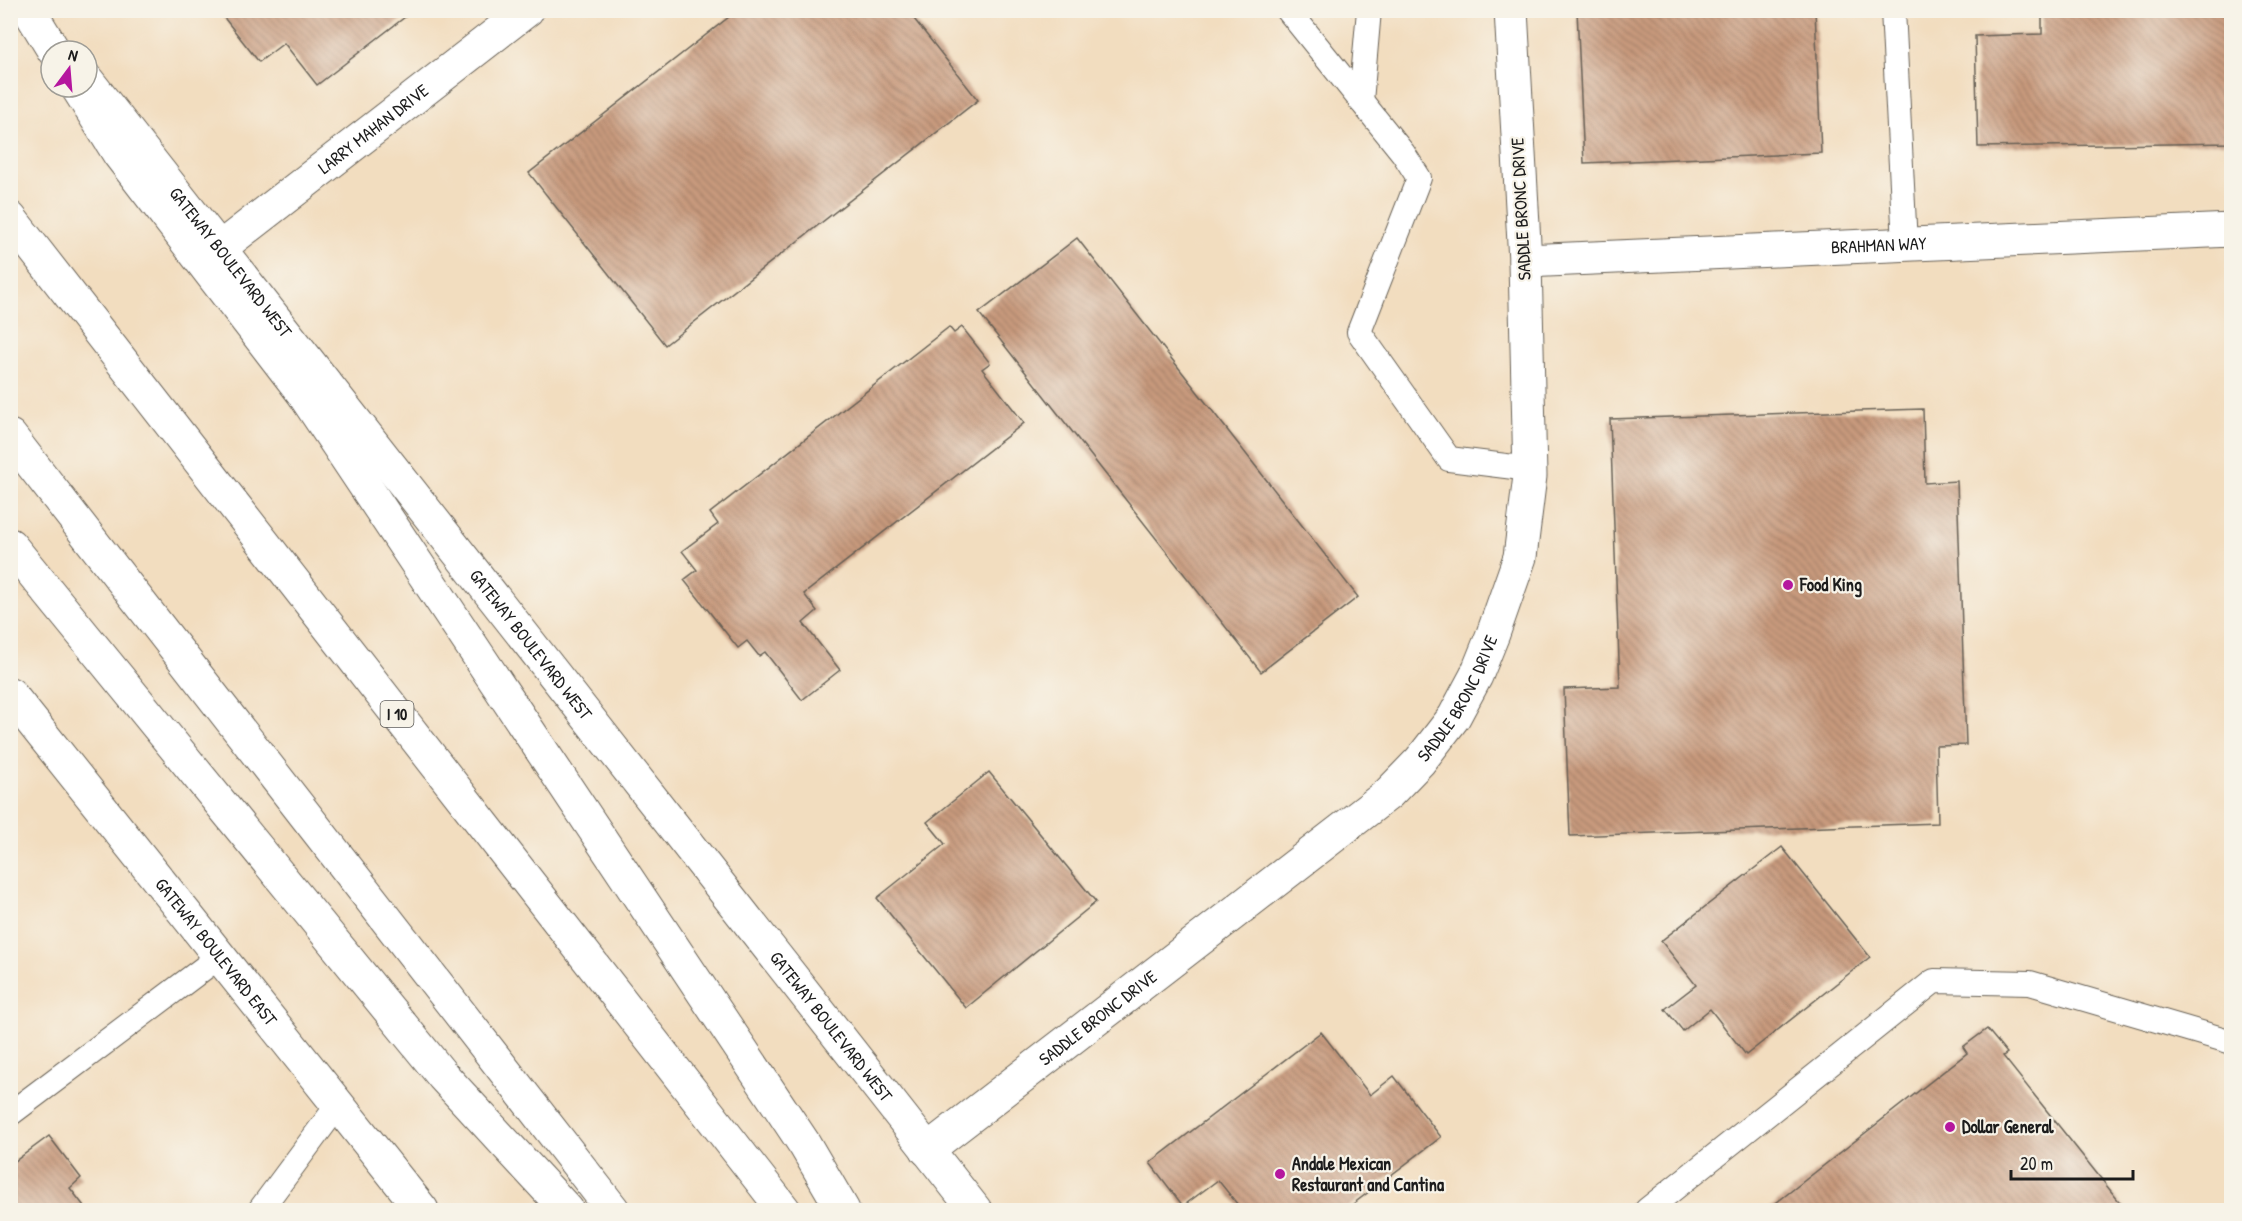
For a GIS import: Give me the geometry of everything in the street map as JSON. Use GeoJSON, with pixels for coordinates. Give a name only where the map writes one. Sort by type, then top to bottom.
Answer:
{"type":"FeatureCollection","features":[{"type":"Feature","properties":{"kind":"main road"},"geometry":{"type":"LineString","coordinates":[[31,10],[47,39]]}},
{"type":"Feature","properties":{"kind":"main road"},"geometry":{"type":"LineString","coordinates":[[31,10],[54,39]]}},
{"type":"Feature","properties":{"kind":"main road","name":"LARRY MAHAN DRIVE"},"geometry":{"type":"LineString","coordinates":[[220,248],[527,10]]}},
{"type":"Feature","properties":{"kind":"main road","name":"SADDLE BRONC DRIVE"},"geometry":{"type":"LineString","coordinates":[[927,1150],[1388,794],[1419,761],[1454,717],[1476,676],[1494,634],[1520,557],[1530,469],[1525,261],[1511,10]]}},
{"type":"Feature","properties":{"kind":"main road","name":"GATEWAY BOULEVARD WEST"},"geometry":{"type":"LineString","coordinates":[[99,95],[975,1210]]}},
{"type":"Feature","properties":{"kind":"main road"},"geometry":{"type":"LineString","coordinates":[[85,99],[119,153],[303,393],[805,1145],[843,1210]]}},
{"type":"Feature","properties":{"kind":"main road","name":"I 10"},"geometry":{"type":"LineString","coordinates":[[10,218],[784,1210]]}},
{"type":"Feature","properties":{"kind":"main road","name":"BRAHMAN WAY"},"geometry":{"type":"LineString","coordinates":[[1525,261],[2232,230]]}},
{"type":"Feature","properties":{"kind":"main road"},"geometry":{"type":"LineString","coordinates":[[10,436],[613,1210]]}},
{"type":"Feature","properties":{"kind":"main road"},"geometry":{"type":"LineString","coordinates":[[10,545],[443,1076],[567,1210]]}},
{"type":"Feature","properties":{"kind":"main road","name":"GATEWAY BOULEVARD EAST"},"geometry":{"type":"LineString","coordinates":[[10,693],[422,1210]]}},
{"type":"Feature","properties":{"kind":"lane"},"geometry":{"type":"LineString","coordinates":[[1287,10],[1403,153],[1419,178],[1359,332],[1449,459],[1530,469]]}},
{"type":"Feature","properties":{"kind":"lane"},"geometry":{"type":"LineString","coordinates":[[1361,101],[1369,10]]}},
{"type":"Feature","properties":{"kind":"lane"},"geometry":{"type":"LineString","coordinates":[[1893,10],[1905,244]]}},
{"type":"Feature","properties":{"kind":"lane"},"geometry":{"type":"LineString","coordinates":[[10,1114],[220,956]]}},
{"type":"Feature","properties":{"kind":"lane"},"geometry":{"type":"LineString","coordinates":[[1647,1210],[1934,981],[2030,983],[2232,1042]]}},
{"type":"Feature","properties":{"kind":"lane"},"geometry":{"type":"LineString","coordinates":[[260,1210],[338,1105]]}},
{"type":"Feature","properties":{"kind":"building"},"geometry":{"type":"Polygon","coordinates":[[[218,10],[414,10],[317,85],[284,43],[259,62],[218,10]]]}},
{"type":"Feature","properties":{"kind":"building"},"geometry":{"type":"Polygon","coordinates":[[[738,10],[907,10],[978,100],[665,345],[529,173],[738,10]]]}},
{"type":"Feature","properties":{"kind":"building"},"geometry":{"type":"Polygon","coordinates":[[[1577,10],[1815,10],[1821,153],[1584,163],[1577,10]]]}},
{"type":"Feature","properties":{"kind":"building"},"geometry":{"type":"Polygon","coordinates":[[[2042,10],[2232,10],[2232,143],[1978,147],[1975,36],[2042,34],[2042,10]]]}},
{"type":"Feature","properties":{"kind":"building"},"geometry":{"type":"Polygon","coordinates":[[[1077,238],[1358,597],[1261,672],[979,313],[1077,238]]]}},
{"type":"Feature","properties":{"kind":"building"},"geometry":{"type":"Polygon","coordinates":[[[949,327],[954,333],[962,327],[990,363],[982,369],[1024,423],[804,594],[817,611],[803,623],[840,670],[802,700],[765,652],[759,656],[747,641],[738,648],[684,580],[697,570],[682,551],[718,524],[710,513],[949,327]]]}},
{"type":"Feature","properties":{"kind":"building","name":"Food King"},"geometry":{"type":"Polygon","coordinates":[[[1923,409],[1925,483],[1957,481],[1966,745],[1936,746],[1938,823],[1570,836],[1564,689],[1620,687],[1610,419],[1923,409]]]}},
{"type":"Feature","properties":{"kind":"building"},"geometry":{"type":"Polygon","coordinates":[[[989,772],[1096,902],[966,1008],[877,898],[945,844],[927,822],[989,772]]]}},
{"type":"Feature","properties":{"kind":"building"},"geometry":{"type":"Polygon","coordinates":[[[1782,847],[1870,957],[1746,1055],[1710,1009],[1683,1031],[1665,1009],[1696,985],[1661,941],[1782,847]]]}},
{"type":"Feature","properties":{"kind":"building"},"geometry":{"type":"Polygon","coordinates":[[[1987,1029],[2007,1053],[2003,1056],[2126,1210],[1767,1210],[1967,1053],[1963,1047],[1987,1029]]]}},
{"type":"Feature","properties":{"kind":"building"},"geometry":{"type":"Polygon","coordinates":[[[1321,1032],[1370,1095],[1394,1076],[1441,1137],[1345,1210],[1242,1210],[1218,1180],[1183,1206],[1150,1163],[1321,1032]]]}},
{"type":"Feature","properties":{"kind":"building"},"geometry":{"type":"Polygon","coordinates":[[[49,1136],[81,1178],[70,1188],[87,1210],[10,1210],[10,1165],[49,1136]]]}},
{"type":"Feature","properties":{"kind":"place","name":"Food King"},"geometry":{"type":"Point","coordinates":[1788,585]}},
{"type":"Feature","properties":{"kind":"place","name":"Dollar General"},"geometry":{"type":"Point","coordinates":[1950,1127]}},
{"type":"Feature","properties":{"kind":"place","name":"Andale Mexican Restaurant and Cantina"},"geometry":{"type":"Point","coordinates":[1280,1174]}}]}
